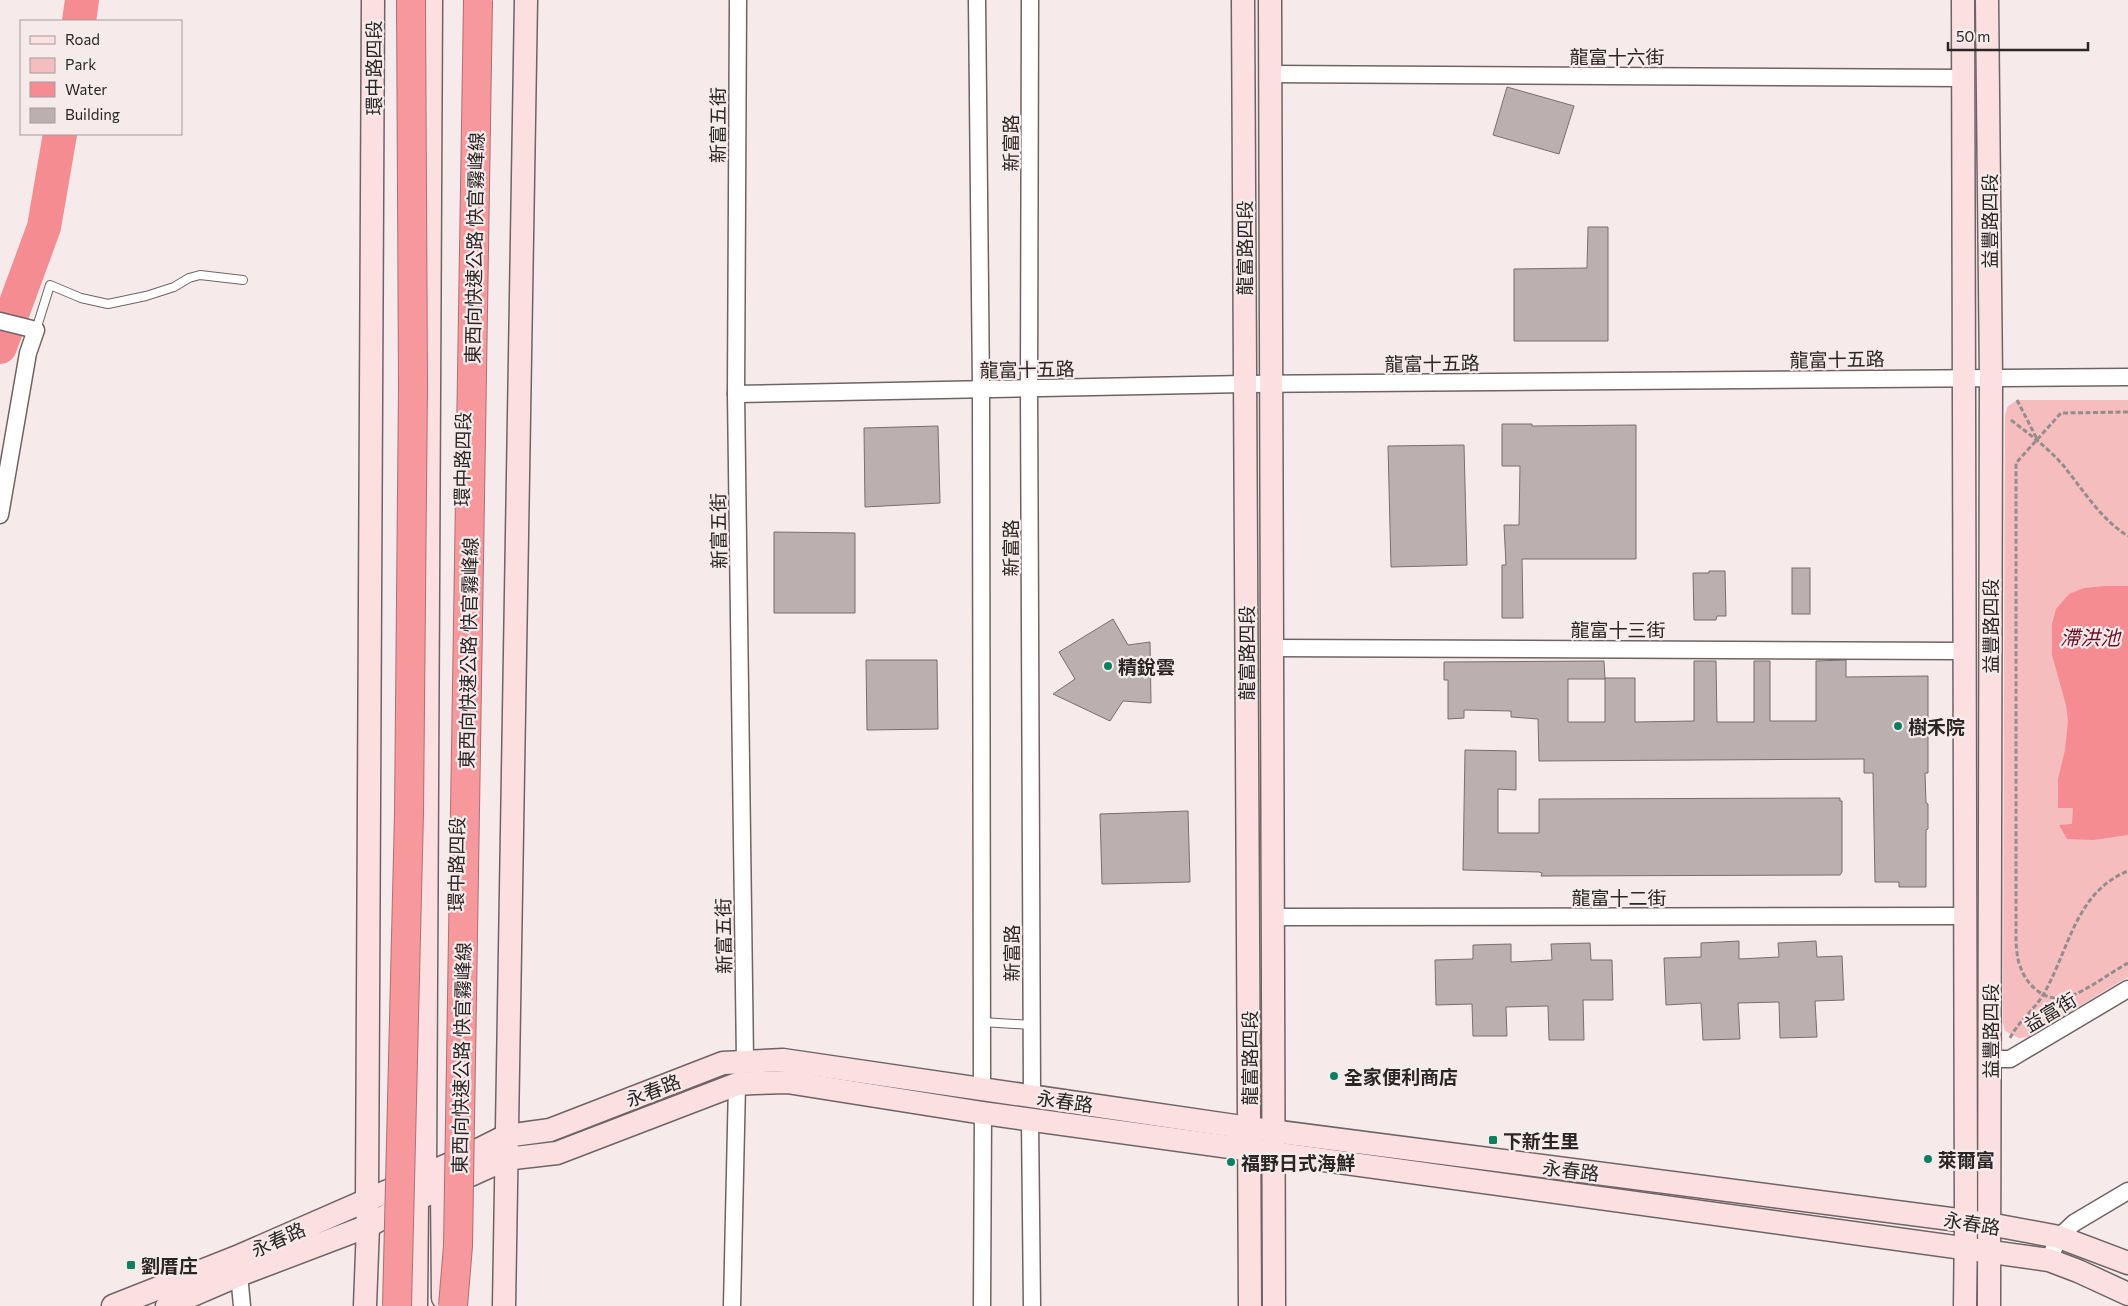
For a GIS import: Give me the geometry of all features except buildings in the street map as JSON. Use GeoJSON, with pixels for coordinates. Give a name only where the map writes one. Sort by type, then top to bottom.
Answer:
{"type":"FeatureCollection","features":[{"type":"Feature","properties":{"kind":"highway"},"geometry":{"type":"LineString","coordinates":[[397,1306],[409,813],[413,385],[411,0]]}},
{"type":"Feature","properties":{"kind":"highway","name":"東西向快速公路 快官霧峰線"},"geometry":{"type":"LineString","coordinates":[[453,1306],[458,1246],[478,0]]}},
{"type":"Feature","properties":{"kind":"street","name":"環中路四段"},"geometry":{"type":"LineString","coordinates":[[365,1306],[368,1226],[373,0]]}},
{"type":"Feature","properties":{"kind":"street","name":"環中路四段"},"geometry":{"type":"LineString","coordinates":[[416,1306],[417,1199],[425,1175],[431,0]]}},
{"type":"Feature","properties":{"kind":"street","name":"環中路四段"},"geometry":{"type":"LineString","coordinates":[[443,1306],[442,1189],[452,1163],[470,0]]}},
{"type":"Feature","properties":{"kind":"street"},"geometry":{"type":"LineString","coordinates":[[504,1306],[526,0]]}},
{"type":"Feature","properties":{"kind":"street","name":"新富五街"},"geometry":{"type":"LineString","coordinates":[[738,0],[736,394],[745,1061]]}},
{"type":"Feature","properties":{"kind":"street","name":"新富路"},"geometry":{"type":"LineString","coordinates":[[977,0],[981,390],[982,1088]]}},
{"type":"Feature","properties":{"kind":"street","name":"新富路"},"geometry":{"type":"LineString","coordinates":[[1030,0],[1029,389],[1032,1096]]}},
{"type":"Feature","properties":{"kind":"street","name":"龍富路四段"},"geometry":{"type":"LineString","coordinates":[[1243,0],[1250,1306]]}},
{"type":"Feature","properties":{"kind":"street","name":"龍富路四段"},"geometry":{"type":"LineString","coordinates":[[1270,0],[1274,1306]]}},
{"type":"Feature","properties":{"kind":"street","name":"益豐路四段"},"geometry":{"type":"LineString","coordinates":[[1963,0],[1966,1222],[1964,1306]]}},
{"type":"Feature","properties":{"kind":"street","name":"益豐路四段"},"geometry":{"type":"LineString","coordinates":[[1987,0],[1991,379],[1990,1306]]}},
{"type":"Feature","properties":{"kind":"street","name":"龍富十六街"},"geometry":{"type":"LineString","coordinates":[[1270,74],[1964,78]]}},
{"type":"Feature","properties":{"kind":"street"},"geometry":{"type":"LineString","coordinates":[[0,321],[31,329],[0,515]]}},
{"type":"Feature","properties":{"kind":"street","name":"龍富十五路"},"geometry":{"type":"LineString","coordinates":[[736,394],[1244,384],[2128,378]]}},
{"type":"Feature","properties":{"kind":"street","name":"龍富十三街"},"geometry":{"type":"LineString","coordinates":[[1272,648],[1964,651]]}},
{"type":"Feature","properties":{"kind":"street","name":"龍富十二街"},"geometry":{"type":"LineString","coordinates":[[1273,917],[1965,916]]}},
{"type":"Feature","properties":{"kind":"street","name":"益富街"},"geometry":{"type":"LineString","coordinates":[[1990,1059],[2010,1059],[2128,989]]}},
{"type":"Feature","properties":{"kind":"street","name":"永春路"},"geometry":{"type":"LineString","coordinates":[[166,1306],[238,1266],[367,1200],[452,1163],[506,1136],[550,1130],[723,1063],[784,1060],[1249,1128],[1989,1224],[2059,1237],[2128,1264]]}},
{"type":"Feature","properties":{"kind":"street","name":"永春路"},"geometry":{"type":"LineString","coordinates":[[113,1306],[368,1226],[417,1199],[506,1159],[557,1153],[737,1084],[786,1082],[1030,1120],[2049,1260],[2128,1294]]}},
{"type":"Feature","properties":{"kind":"street"},"geometry":{"type":"LineString","coordinates":[[732,1306],[737,1084]]}},
{"type":"Feature","properties":{"kind":"street"},"geometry":{"type":"LineString","coordinates":[[982,1306],[983,1113]]}},
{"type":"Feature","properties":{"kind":"street"},"geometry":{"type":"LineString","coordinates":[[1030,1120],[1032,1306]]}},
{"type":"Feature","properties":{"kind":"street"},"geometry":{"type":"LineString","coordinates":[[2049,1260],[2059,1237],[2074,1223],[2128,1191]]}},
{"type":"Feature","properties":{"kind":"street"},"geometry":{"type":"LineString","coordinates":[[238,1266],[242,1306]]}},
{"type":"Feature","properties":{"kind":"lane"},"geometry":{"type":"LineString","coordinates":[[31,329],[50,285],[80,298],[108,304],[146,296],[174,287],[189,278],[200,275],[242,280]]}},
{"type":"Feature","properties":{"kind":"lane"},"geometry":{"type":"LineString","coordinates":[[982,1022],[1032,1025]]}},
{"type":"Feature","properties":{"kind":"path"},"geometry":{"type":"LineString","coordinates":[[2017,400],[2037,439]]}},
{"type":"Feature","properties":{"kind":"path"},"geometry":{"type":"LineString","coordinates":[[2128,412],[2061,413],[2016,462],[2016,943],[2020,967],[2031,985],[2043,996],[2051,999],[2070,997],[2128,963]]}},
{"type":"Feature","properties":{"kind":"path"},"geometry":{"type":"LineString","coordinates":[[2005,416],[2037,439],[2062,464],[2076,484],[2103,514],[2128,536]]}},
{"type":"Feature","properties":{"kind":"path"},"geometry":{"type":"LineString","coordinates":[[2010,1039],[2043,996],[2076,921],[2089,899],[2117,875],[2128,871]]}},
{"type":"Feature","properties":{"kind":"green space"},"geometry":{"type":"Polygon","coordinates":[[[2017,400],[2128,400],[2128,977],[2028,1037],[2019,1038],[2005,1031],[2003,1023],[2005,416],[2007,407],[2017,400]]]}},
{"type":"Feature","properties":{"kind":"water","name":"滯洪池"},"geometry":{"type":"Polygon","coordinates":[[[2128,586],[2128,835],[2093,840],[2067,839],[2059,825],[2072,824],[2073,808],[2058,808],[2058,779],[2065,750],[2068,721],[2066,705],[2052,655],[2052,624],[2056,609],[2069,594],[2084,588],[2128,586]]]}},
{"type":"Feature","properties":{"kind":"waterway"},"geometry":{"type":"LineString","coordinates":[[79,20],[82,0]]}},
{"type":"Feature","properties":{"kind":"waterway"},"geometry":{"type":"LineString","coordinates":[[0,347],[44,227],[60,135]]}},
{"type":"Feature","properties":{"kind":"place","name":"精銳雲"},"geometry":{"type":"Point","coordinates":[1108,666]}},
{"type":"Feature","properties":{"kind":"place","name":"樹禾院"},"geometry":{"type":"Point","coordinates":[1898,726]}},
{"type":"Feature","properties":{"kind":"place","name":"全家便利商店"},"geometry":{"type":"Point","coordinates":[1334,1076]}},
{"type":"Feature","properties":{"kind":"place","name":"下新生里"},"geometry":{"type":"Point","coordinates":[1493,1140]}},
{"type":"Feature","properties":{"kind":"place","name":"萊爾富"},"geometry":{"type":"Point","coordinates":[1928,1159]}},
{"type":"Feature","properties":{"kind":"place","name":"福野日式海鮮"},"geometry":{"type":"Point","coordinates":[1231,1162]}},
{"type":"Feature","properties":{"kind":"place","name":"劉厝庄"},"geometry":{"type":"Point","coordinates":[131,1265]}}]}
